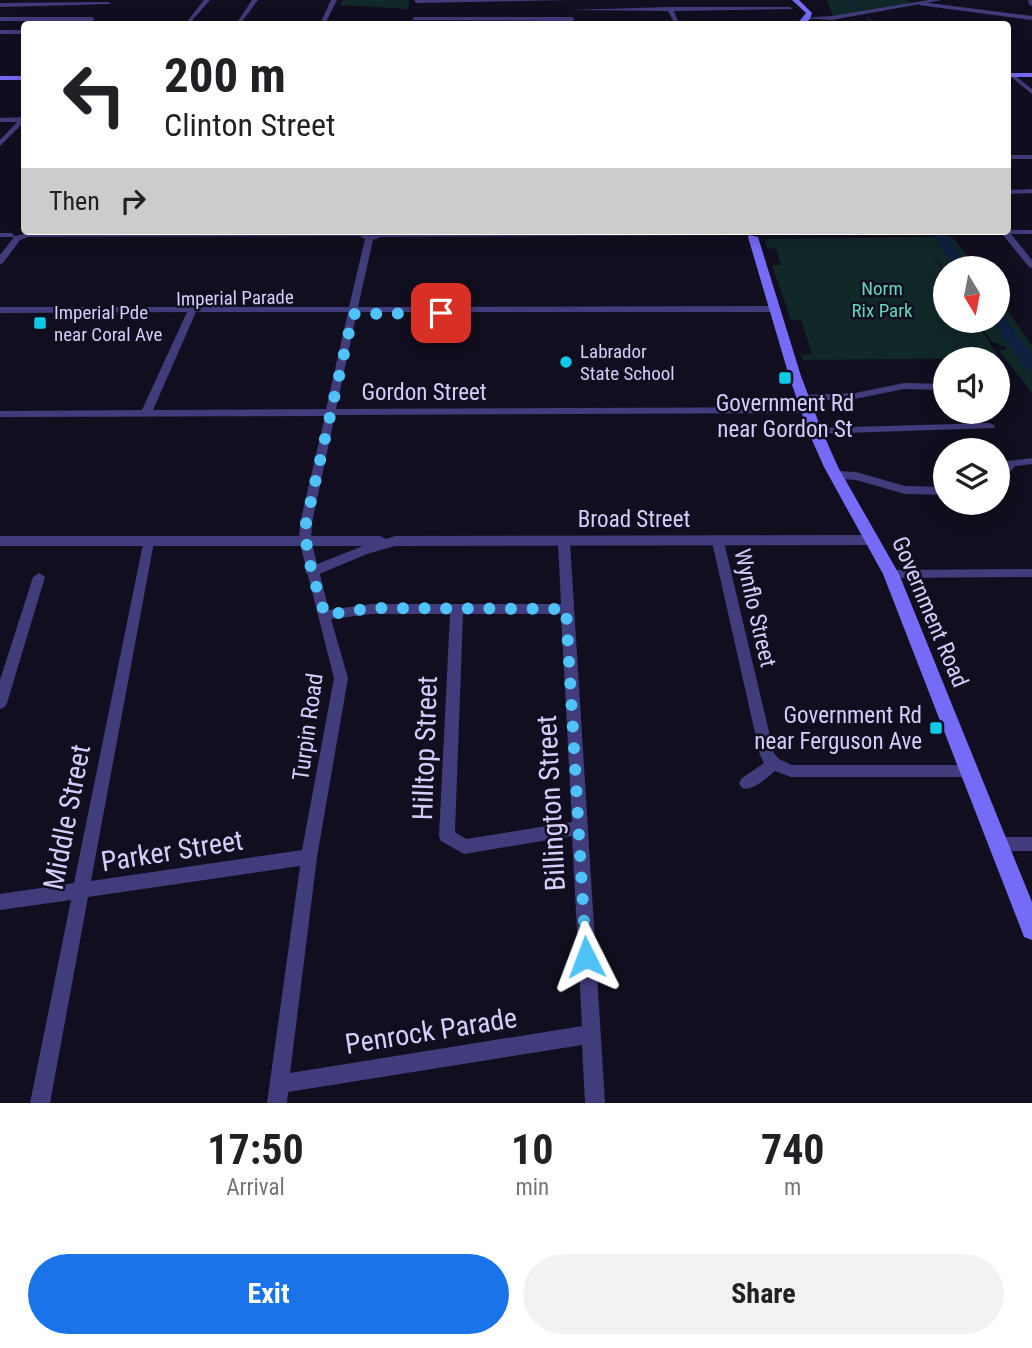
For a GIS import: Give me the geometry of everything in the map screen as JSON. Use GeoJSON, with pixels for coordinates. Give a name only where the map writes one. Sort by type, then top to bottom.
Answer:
{"type":"FeatureCollection","features":[{"type":"Feature","properties":{"kind":"main road"},"geometry":{"type":"LineString","coordinates":[[795,0],[805,18]]}},
{"type":"Feature","properties":{"kind":"main road"},"geometry":{"type":"LineString","coordinates":[[1011,75],[1032,75]]}},
{"type":"Feature","properties":{"kind":"main road"},"geometry":{"type":"LineString","coordinates":[[0,78],[21,78]]}},
{"type":"Feature","properties":{"kind":"main road","name":"Government Road"},"geometry":{"type":"LineString","coordinates":[[753,235],[804,404],[835,475],[891,574],[1032,929]]}},
{"type":"Feature","properties":{"kind":"street"},"geometry":{"type":"LineString","coordinates":[[190,21],[207,0]]}},
{"type":"Feature","properties":{"kind":"street"},"geometry":{"type":"LineString","coordinates":[[240,21],[255,0]]}},
{"type":"Feature","properties":{"kind":"street"},"geometry":{"type":"LineString","coordinates":[[324,21],[334,0]]}},
{"type":"Feature","properties":{"kind":"street"},"geometry":{"type":"LineString","coordinates":[[414,21],[416,0],[569,0],[573,21]]}},
{"type":"Feature","properties":{"kind":"street"},"geometry":{"type":"LineString","coordinates":[[678,0],[683,9]]}},
{"type":"Feature","properties":{"kind":"street"},"geometry":{"type":"LineString","coordinates":[[741,0],[747,9]]}},
{"type":"Feature","properties":{"kind":"street"},"geometry":{"type":"LineString","coordinates":[[805,18],[839,18],[939,0]]}},
{"type":"Feature","properties":{"kind":"street"},"geometry":{"type":"LineString","coordinates":[[0,5],[110,2]]}},
{"type":"Feature","properties":{"kind":"street"},"geometry":{"type":"LineString","coordinates":[[90,21],[110,2]]}},
{"type":"Feature","properties":{"kind":"street"},"geometry":{"type":"LineString","coordinates":[[921,4],[1032,19]]}},
{"type":"Feature","properties":{"kind":"street"},"geometry":{"type":"LineString","coordinates":[[670,9],[676,21]]}},
{"type":"Feature","properties":{"kind":"street"},"geometry":{"type":"LineString","coordinates":[[571,10],[790,9]]}},
{"type":"Feature","properties":{"kind":"street"},"geometry":{"type":"LineString","coordinates":[[0,19],[92,19]]}},
{"type":"Feature","properties":{"kind":"street"},"geometry":{"type":"LineString","coordinates":[[0,32],[21,32]]}},
{"type":"Feature","properties":{"kind":"street"},"geometry":{"type":"LineString","coordinates":[[1011,76],[1032,92]]}},
{"type":"Feature","properties":{"kind":"street"},"geometry":{"type":"LineString","coordinates":[[0,120],[21,120]]}},
{"type":"Feature","properties":{"kind":"street"},"geometry":{"type":"LineString","coordinates":[[0,144],[21,123]]}},
{"type":"Feature","properties":{"kind":"street"},"geometry":{"type":"LineString","coordinates":[[1011,157],[1032,157]]}},
{"type":"Feature","properties":{"kind":"street"},"geometry":{"type":"LineString","coordinates":[[1011,192],[1032,191]]}},
{"type":"Feature","properties":{"kind":"street"},"geometry":{"type":"LineString","coordinates":[[1011,232],[1032,232]]}},
{"type":"Feature","properties":{"kind":"street"},"geometry":{"type":"LineString","coordinates":[[0,235],[21,234]]}},
{"type":"Feature","properties":{"kind":"street"},"geometry":{"type":"LineString","coordinates":[[0,261],[21,234]]}},
{"type":"Feature","properties":{"kind":"street","name":"Turpin Road"},"geometry":{"type":"LineString","coordinates":[[278,1094],[309,857],[341,678],[305,540],[309,507],[370,235]]}},
{"type":"Feature","properties":{"kind":"street"},"geometry":{"type":"LineString","coordinates":[[1007,235],[1032,265]]}},
{"type":"Feature","properties":{"kind":"street","name":"Imperial Parade"},"geometry":{"type":"LineString","coordinates":[[0,310],[192,313],[774,309]]}},
{"type":"Feature","properties":{"kind":"street","name":"Imperial Parade"},"geometry":{"type":"LineString","coordinates":[[0,317],[122,313]]}},
{"type":"Feature","properties":{"kind":"street"},"geometry":{"type":"LineString","coordinates":[[146,413],[192,313]]}},
{"type":"Feature","properties":{"kind":"street","name":"Gordon Street"},"geometry":{"type":"LineString","coordinates":[[0,414],[330,414],[804,404],[904,386],[933,387]]}},
{"type":"Feature","properties":{"kind":"street"},"geometry":{"type":"LineString","coordinates":[[815,431],[990,426]]}},
{"type":"Feature","properties":{"kind":"street"},"geometry":{"type":"LineString","coordinates":[[1010,465],[1032,461]]}},
{"type":"Feature","properties":{"kind":"street"},"geometry":{"type":"LineString","coordinates":[[835,475],[856,476],[905,490],[933,491]]}},
{"type":"Feature","properties":{"kind":"street","name":"Broad Street"},"geometry":{"type":"LineString","coordinates":[[0,541],[873,540]]}},
{"type":"Feature","properties":{"kind":"street","name":"Broad Street"},"geometry":{"type":"LineString","coordinates":[[312,572],[362,551],[395,541]]}},
{"type":"Feature","properties":{"kind":"street","name":"Middle Street"},"geometry":{"type":"LineString","coordinates":[[40,1103],[148,542]]}},
{"type":"Feature","properties":{"kind":"street","name":"Billington Street"},"geometry":{"type":"LineString","coordinates":[[564,542],[595,1103]]}},
{"type":"Feature","properties":{"kind":"street","name":"Wynflo Street"},"geometry":{"type":"LineString","coordinates":[[718,542],[767,755],[774,764]]}},
{"type":"Feature","properties":{"kind":"street"},"geometry":{"type":"LineString","coordinates":[[891,574],[1032,573]]}},
{"type":"Feature","properties":{"kind":"street"},"geometry":{"type":"LineString","coordinates":[[1,697],[39,577]]}},
{"type":"Feature","properties":{"kind":"street"},"geometry":{"type":"LineString","coordinates":[[325,615],[371,608],[566,609]]}},
{"type":"Feature","properties":{"kind":"street","name":"Hilltop Street"},"geometry":{"type":"LineString","coordinates":[[457,610],[447,836],[464,847],[579,828]]}},
{"type":"Feature","properties":{"kind":"street"},"geometry":{"type":"LineString","coordinates":[[747,783],[774,764],[791,771],[969,771]]}},
{"type":"Feature","properties":{"kind":"street"},"geometry":{"type":"LineString","coordinates":[[998,844],[1032,844]]}},
{"type":"Feature","properties":{"kind":"street","name":"Parker Street"},"geometry":{"type":"LineString","coordinates":[[0,902],[309,857]]}},
{"type":"Feature","properties":{"kind":"street","name":"Penrock Parade"},"geometry":{"type":"LineString","coordinates":[[278,1094],[591,1034]]}},
{"type":"Feature","properties":{"kind":"green space"},"geometry":{"type":"Polygon","coordinates":[[[342,0],[409,0],[408,9],[340,5],[342,0]]]}},
{"type":"Feature","properties":{"kind":"green space"},"geometry":{"type":"Polygon","coordinates":[[[827,0],[904,0],[915,3],[833,17],[827,0]]]}},
{"type":"Feature","properties":{"kind":"green space","name":"Norm Rix Park"},"geometry":{"type":"Polygon","coordinates":[[[952,237],[967,256],[934,256],[931,252],[934,256],[933,333],[983,333],[992,347],[933,347],[933,359],[803,360],[801,355],[812,354],[801,320],[791,320],[772,265],[781,265],[776,249],[767,248],[765,239],[952,237]]]}},
{"type":"Feature","properties":{"kind":"green space"},"geometry":{"type":"Polygon","coordinates":[[[1010,314],[1032,346],[1032,393],[1010,365],[1010,347],[992,342],[986,333],[1010,333],[1010,314]]]}},
{"type":"Feature","properties":{"kind":"waterway"},"geometry":{"type":"LineString","coordinates":[[849,0],[861,11]]}},
{"type":"Feature","properties":{"kind":"waterway"},"geometry":{"type":"LineString","coordinates":[[867,17],[872,21]]}},
{"type":"Feature","properties":{"kind":"waterway"},"geometry":{"type":"LineString","coordinates":[[940,237],[953,256]]}},
{"type":"Feature","properties":{"kind":"waterway"},"geometry":{"type":"LineString","coordinates":[[1008,333],[1032,367]]}},
{"type":"Feature","properties":{"kind":"place","name":"Imperial Pde near Coral Ave"},"geometry":{"type":"Point","coordinates":[40,323]}},
{"type":"Feature","properties":{"kind":"place","name":"Labrador State School"},"geometry":{"type":"Point","coordinates":[566,362]}},
{"type":"Feature","properties":{"kind":"place","name":"Government Rd near Gordon St"},"geometry":{"type":"Point","coordinates":[785,378]}},
{"type":"Feature","properties":{"kind":"place","name":"Government Rd near Ferguson Ave"},"geometry":{"type":"Point","coordinates":[936,728]}},
{"type":"Feature","properties":{"kind":"route"},"geometry":{"type":"LineString","coordinates":[[441,313],[353,314],[306,523],[305,540],[312,572],[325,615],[371,608],[566,609],[586,957]]}}]}
